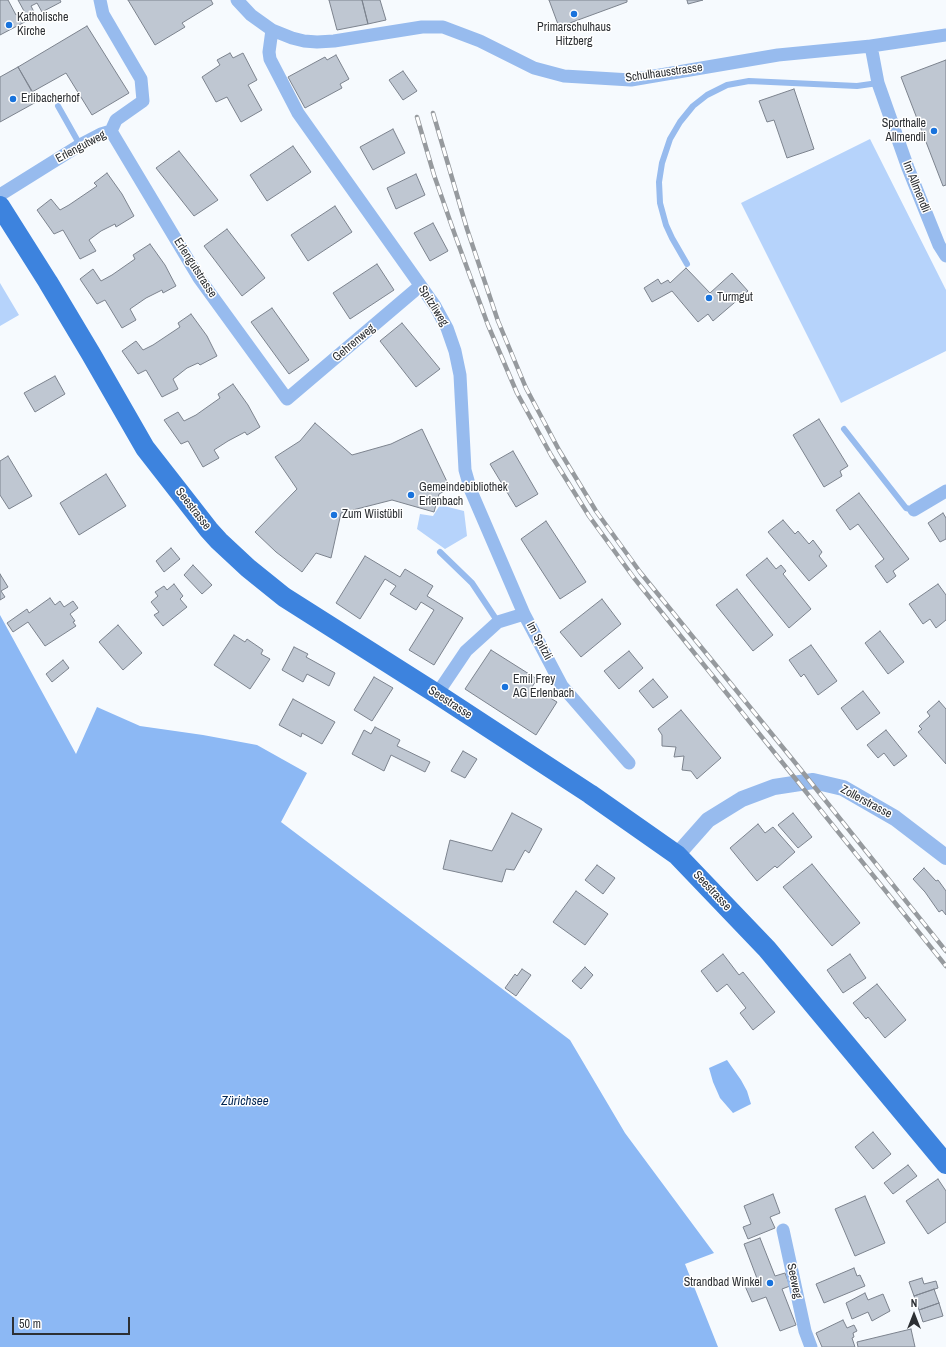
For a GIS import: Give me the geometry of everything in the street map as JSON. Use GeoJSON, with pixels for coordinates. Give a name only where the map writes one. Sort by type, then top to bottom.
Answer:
{"type":"FeatureCollection","features":[{"type":"Feature","properties":{"kind":"main road","name":"Seestrasse"},"geometry":{"type":"LineString","coordinates":[[0,206],[79,333],[145,448],[209,530],[248,568],[284,597],[590,794],[677,855],[766,949],[946,1164]]}},
{"type":"Feature","properties":{"kind":"street","name":"Erlengutweg"},"geometry":{"type":"LineString","coordinates":[[0,195],[80,145],[101,134],[111,131],[116,120],[143,101],[141,79],[103,14],[100,0]]}},
{"type":"Feature","properties":{"kind":"street","name":"Schulhausstrasse"},"geometry":{"type":"LineString","coordinates":[[237,0],[251,15],[272,30],[304,41],[317,42],[422,27],[443,27],[480,41],[534,68],[564,76],[631,80],[778,55],[871,46],[946,35]]}},
{"type":"Feature","properties":{"kind":"street","name":"Spitzliweg"},"geometry":{"type":"LineString","coordinates":[[272,30],[269,52],[270,59],[298,113],[435,306],[447,328],[455,351],[460,375],[465,470],[471,491],[524,614]]}},
{"type":"Feature","properties":{"kind":"street","name":"Im Allmendli"},"geometry":{"type":"LineString","coordinates":[[871,46],[878,83],[908,168],[939,245],[946,256]]}},
{"type":"Feature","properties":{"kind":"street","name":"Erlengutstrasse"},"geometry":{"type":"LineString","coordinates":[[111,131],[199,278],[287,399]]}},
{"type":"Feature","properties":{"kind":"street","name":"Gehrenweg"},"geometry":{"type":"LineString","coordinates":[[287,399],[420,286]]}},
{"type":"Feature","properties":{"kind":"street"},"geometry":{"type":"LineString","coordinates":[[914,510],[946,491]]}},
{"type":"Feature","properties":{"kind":"street","name":"Im Spitzli"},"geometry":{"type":"LineString","coordinates":[[436,694],[466,651],[498,622],[524,614],[562,686],[629,763]]}},
{"type":"Feature","properties":{"kind":"street","name":"Zollerstrasse"},"geometry":{"type":"LineString","coordinates":[[677,855],[708,820],[742,799],[774,787],[812,781],[843,788],[888,814],[946,857]]}},
{"type":"Feature","properties":{"kind":"street","name":"Seeweg"},"geometry":{"type":"LineString","coordinates":[[783,1230],[805,1331],[811,1347]]}},
{"type":"Feature","properties":{"kind":"lane"},"geometry":{"type":"LineString","coordinates":[[687,264],[666,225],[660,203],[659,182],[662,163],[670,139],[680,122],[693,106],[707,95],[727,85],[749,81],[857,86],[878,83]]}},
{"type":"Feature","properties":{"kind":"lane"},"geometry":{"type":"LineString","coordinates":[[58,106],[80,145]]}},
{"type":"Feature","properties":{"kind":"lane"},"geometry":{"type":"LineString","coordinates":[[844,429],[906,508],[914,510]]}},
{"type":"Feature","properties":{"kind":"lane"},"geometry":{"type":"LineString","coordinates":[[440,552],[472,583],[498,622]]}},
{"type":"Feature","properties":{"kind":"shaded area"},"geometry":{"type":"Polygon","coordinates":[[[870,139],[946,290],[946,351],[841,403],[741,203],[870,139]]]}},
{"type":"Feature","properties":{"kind":"shaded area"},"geometry":{"type":"Polygon","coordinates":[[[0,283],[19,315],[0,326],[0,283]]]}},
{"type":"Feature","properties":{"kind":"shaded area"},"geometry":{"type":"Polygon","coordinates":[[[440,505],[464,511],[467,536],[445,549],[417,529],[420,514],[433,516],[440,505]]]}},
{"type":"Feature","properties":{"kind":"water","name":"Zürichsee"},"geometry":{"type":"Polygon","coordinates":[[[0,615],[76,754],[97,707],[140,726],[203,735],[257,745],[307,773],[281,822],[570,1040],[625,1133],[714,1253],[685,1264],[718,1347],[0,1347],[0,615]]]}},
{"type":"Feature","properties":{"kind":"water"},"geometry":{"type":"Polygon","coordinates":[[[727,1060],[747,1091],[751,1104],[733,1113],[720,1098],[709,1068],[727,1060]]]}},
{"type":"Feature","properties":{"kind":"building","name":"Katholische Kirche"},"geometry":{"type":"Polygon","coordinates":[[[0,0],[8,0],[16,15],[24,11],[18,0],[60,0],[61,2],[42,12],[37,3],[31,6],[36,16],[0,35],[0,0]]]}},
{"type":"Feature","properties":{"kind":"building"},"geometry":{"type":"Polygon","coordinates":[[[128,0],[211,0],[213,4],[182,23],[185,27],[155,45],[128,0]]]}},
{"type":"Feature","properties":{"kind":"building"},"geometry":{"type":"Polygon","coordinates":[[[329,0],[362,0],[368,24],[337,30],[329,0]]]}},
{"type":"Feature","properties":{"kind":"building"},"geometry":{"type":"Polygon","coordinates":[[[362,0],[380,0],[386,20],[368,24],[362,0]]]}},
{"type":"Feature","properties":{"kind":"building","name":"Primarschulhaus Hitzberg"},"geometry":{"type":"Polygon","coordinates":[[[549,0],[627,0],[627,2],[559,27],[549,0]]]}},
{"type":"Feature","properties":{"kind":"building"},"geometry":{"type":"Polygon","coordinates":[[[687,0],[703,0],[688,4],[687,0]]]}},
{"type":"Feature","properties":{"kind":"building"},"geometry":{"type":"Polygon","coordinates":[[[87,26],[129,93],[92,115],[66,73],[32,92],[18,67],[87,26]]]}},
{"type":"Feature","properties":{"kind":"building"},"geometry":{"type":"Polygon","coordinates":[[[230,53],[233,58],[243,53],[257,80],[248,85],[262,110],[241,122],[227,97],[216,102],[202,77],[220,65],[217,60],[230,53]]]}},
{"type":"Feature","properties":{"kind":"building"},"geometry":{"type":"Polygon","coordinates":[[[336,55],[349,79],[340,84],[342,88],[305,108],[288,77],[325,57],[327,60],[336,55]]]}},
{"type":"Feature","properties":{"kind":"building","name":"Sporthalle Allmendli"},"geometry":{"type":"Polygon","coordinates":[[[946,60],[946,185],[943,186],[901,77],[946,60]]]}},
{"type":"Feature","properties":{"kind":"building"},"geometry":{"type":"Polygon","coordinates":[[[18,67],[38,101],[0,122],[0,77],[18,67]]]}},
{"type":"Feature","properties":{"kind":"building"},"geometry":{"type":"Polygon","coordinates":[[[403,71],[417,91],[403,100],[389,80],[403,71]]]}},
{"type":"Feature","properties":{"kind":"building"},"geometry":{"type":"Polygon","coordinates":[[[794,89],[814,149],[787,158],[774,120],[767,122],[759,101],[794,89]]]}},
{"type":"Feature","properties":{"kind":"building"},"geometry":{"type":"Polygon","coordinates":[[[393,129],[405,153],[373,170],[360,147],[393,129]]]}},
{"type":"Feature","properties":{"kind":"building"},"geometry":{"type":"Polygon","coordinates":[[[293,146],[311,172],[267,201],[250,175],[293,146]]]}},
{"type":"Feature","properties":{"kind":"building"},"geometry":{"type":"Polygon","coordinates":[[[179,151],[218,200],[194,216],[156,168],[179,151]]]}},
{"type":"Feature","properties":{"kind":"building"},"geometry":{"type":"Polygon","coordinates":[[[107,173],[122,194],[134,216],[116,227],[115,224],[101,231],[89,240],[96,251],[80,259],[63,230],[54,234],[37,210],[51,199],[60,210],[97,186],[94,183],[107,173]]]}},
{"type":"Feature","properties":{"kind":"building"},"geometry":{"type":"Polygon","coordinates":[[[416,174],[425,195],[396,209],[387,188],[416,174]]]}},
{"type":"Feature","properties":{"kind":"building"},"geometry":{"type":"Polygon","coordinates":[[[335,206],[352,232],[308,261],[291,235],[335,206]]]}},
{"type":"Feature","properties":{"kind":"building"},"geometry":{"type":"Polygon","coordinates":[[[433,223],[448,251],[430,261],[414,233],[433,223]]]}},
{"type":"Feature","properties":{"kind":"building"},"geometry":{"type":"Polygon","coordinates":[[[227,229],[265,278],[242,296],[204,246],[227,229]]]}},
{"type":"Feature","properties":{"kind":"building"},"geometry":{"type":"Polygon","coordinates":[[[150,244],[165,265],[176,286],[163,293],[162,290],[146,298],[130,309],[136,320],[122,328],[105,300],[97,304],[80,279],[93,269],[101,281],[135,259],[133,255],[150,244]]]}},
{"type":"Feature","properties":{"kind":"building"},"geometry":{"type":"Polygon","coordinates":[[[377,264],[394,290],[350,319],[333,293],[377,264]]]}},
{"type":"Feature","properties":{"kind":"building","name":"Turmgut"},"geometry":{"type":"Polygon","coordinates":[[[686,268],[710,293],[732,273],[748,291],[713,321],[708,314],[698,322],[672,291],[652,302],[644,288],[658,279],[661,284],[668,280],[670,283],[686,268]]]}},
{"type":"Feature","properties":{"kind":"building"},"geometry":{"type":"Polygon","coordinates":[[[272,308],[309,360],[289,374],[251,322],[272,308]]]}},
{"type":"Feature","properties":{"kind":"building"},"geometry":{"type":"Polygon","coordinates":[[[191,314],[207,336],[217,356],[200,365],[198,363],[187,368],[173,379],[178,389],[162,397],[146,370],[138,374],[122,351],[136,341],[143,350],[153,345],[180,327],[178,323],[191,314]]]}},
{"type":"Feature","properties":{"kind":"building"},"geometry":{"type":"Polygon","coordinates":[[[402,323],[440,369],[416,387],[380,341],[402,323]]]}},
{"type":"Feature","properties":{"kind":"building"},"geometry":{"type":"Polygon","coordinates":[[[55,376],[65,394],[35,412],[24,393],[55,376]]]}},
{"type":"Feature","properties":{"kind":"building"},"geometry":{"type":"Polygon","coordinates":[[[233,384],[248,405],[260,427],[247,435],[245,432],[214,450],[219,458],[203,467],[188,441],[181,444],[164,420],[178,412],[184,421],[196,415],[220,398],[218,394],[233,384]]]}},
{"type":"Feature","properties":{"kind":"building"},"geometry":{"type":"Polygon","coordinates":[[[819,419],[848,466],[840,471],[842,476],[824,487],[793,435],[819,419]]]}},
{"type":"Feature","properties":{"kind":"building"},"geometry":{"type":"Polygon","coordinates":[[[315,423],[352,455],[391,444],[422,429],[450,488],[439,494],[434,512],[392,500],[341,513],[331,558],[316,553],[302,572],[276,552],[255,532],[297,489],[275,457],[300,441],[315,423]]]}},
{"type":"Feature","properties":{"kind":"building"},"geometry":{"type":"Polygon","coordinates":[[[513,451],[538,494],[516,507],[490,464],[513,451]]]}},
{"type":"Feature","properties":{"kind":"building"},"geometry":{"type":"Polygon","coordinates":[[[8,456],[32,496],[9,509],[0,495],[0,461],[8,456]]]}},
{"type":"Feature","properties":{"kind":"building"},"geometry":{"type":"Polygon","coordinates":[[[106,474],[126,506],[79,535],[60,503],[106,474]]]}},
{"type":"Feature","properties":{"kind":"building"},"geometry":{"type":"Polygon","coordinates":[[[859,493],[909,559],[893,571],[896,576],[887,583],[875,566],[884,559],[858,524],[850,530],[836,510],[859,493]]]}},
{"type":"Feature","properties":{"kind":"building"},"geometry":{"type":"Polygon","coordinates":[[[943,513],[946,518],[946,539],[940,542],[928,523],[943,513]]]}},
{"type":"Feature","properties":{"kind":"building"},"geometry":{"type":"Polygon","coordinates":[[[783,520],[795,534],[798,531],[809,544],[813,540],[822,552],[819,556],[827,566],[809,581],[768,532],[783,520]]]}},
{"type":"Feature","properties":{"kind":"building"},"geometry":{"type":"Polygon","coordinates":[[[546,521],[586,582],[560,599],[521,539],[546,521]]]}},
{"type":"Feature","properties":{"kind":"building"},"geometry":{"type":"Polygon","coordinates":[[[171,548],[180,559],[164,572],[156,561],[171,548]]]}},
{"type":"Feature","properties":{"kind":"building"},"geometry":{"type":"Polygon","coordinates":[[[365,556],[400,577],[405,569],[433,586],[427,596],[463,618],[434,665],[409,650],[434,610],[421,602],[416,610],[390,594],[396,586],[385,579],[360,619],[336,603],[365,556]]]}},
{"type":"Feature","properties":{"kind":"building"},"geometry":{"type":"Polygon","coordinates":[[[767,558],[776,569],[781,565],[786,571],[783,574],[811,609],[789,628],[746,575],[767,558]]]}},
{"type":"Feature","properties":{"kind":"building"},"geometry":{"type":"Polygon","coordinates":[[[193,565],[212,585],[202,594],[184,575],[193,565]]]}},
{"type":"Feature","properties":{"kind":"building"},"geometry":{"type":"Polygon","coordinates":[[[0,574],[8,587],[1,591],[5,597],[0,600],[0,574]]]}},
{"type":"Feature","properties":{"kind":"building"},"geometry":{"type":"Polygon","coordinates":[[[174,584],[183,596],[180,599],[187,607],[163,626],[154,615],[159,612],[151,602],[158,596],[155,592],[164,586],[167,590],[174,584]]]}},
{"type":"Feature","properties":{"kind":"building"},"geometry":{"type":"Polygon","coordinates":[[[938,584],[946,595],[946,620],[936,628],[930,619],[923,624],[909,604],[938,584]]]}},
{"type":"Feature","properties":{"kind":"building"},"geometry":{"type":"Polygon","coordinates":[[[737,589],[773,635],[753,651],[716,605],[737,589]]]}},
{"type":"Feature","properties":{"kind":"building"},"geometry":{"type":"Polygon","coordinates":[[[50,598],[55,605],[60,601],[64,607],[73,601],[78,608],[70,614],[75,621],[73,622],[76,626],[45,646],[28,622],[13,632],[7,623],[27,609],[29,613],[50,598]]]}},
{"type":"Feature","properties":{"kind":"building"},"geometry":{"type":"Polygon","coordinates":[[[602,599],[621,624],[581,657],[560,632],[602,599]]]}},
{"type":"Feature","properties":{"kind":"building"},"geometry":{"type":"Polygon","coordinates":[[[118,625],[142,653],[123,670],[99,642],[118,625]]]}},
{"type":"Feature","properties":{"kind":"building"},"geometry":{"type":"Polygon","coordinates":[[[880,631],[904,662],[888,674],[865,643],[880,631]]]}},
{"type":"Feature","properties":{"kind":"building"},"geometry":{"type":"Polygon","coordinates":[[[234,635],[245,642],[247,639],[263,650],[261,654],[270,659],[250,689],[214,665],[234,635]]]}},
{"type":"Feature","properties":{"kind":"building"},"geometry":{"type":"Polygon","coordinates":[[[811,645],[837,681],[818,695],[804,674],[801,677],[789,660],[811,645]]]}},
{"type":"Feature","properties":{"kind":"building"},"geometry":{"type":"Polygon","coordinates":[[[294,647],[308,654],[306,657],[335,673],[329,686],[307,674],[303,682],[282,670],[294,647]]]}},
{"type":"Feature","properties":{"kind":"building"},"geometry":{"type":"Polygon","coordinates":[[[491,650],[537,679],[532,687],[557,702],[536,735],[465,689],[491,650]]]}},
{"type":"Feature","properties":{"kind":"building"},"geometry":{"type":"Polygon","coordinates":[[[629,651],[643,668],[619,689],[604,671],[629,651]]]}},
{"type":"Feature","properties":{"kind":"building"},"geometry":{"type":"Polygon","coordinates":[[[63,660],[69,668],[52,682],[46,674],[63,660]]]}},
{"type":"Feature","properties":{"kind":"building"},"geometry":{"type":"Polygon","coordinates":[[[374,677],[393,688],[372,721],[354,710],[374,677]]]}},
{"type":"Feature","properties":{"kind":"building"},"geometry":{"type":"Polygon","coordinates":[[[653,679],[668,697],[653,708],[639,691],[653,679]]]}},
{"type":"Feature","properties":{"kind":"building"},"geometry":{"type":"Polygon","coordinates":[[[863,691],[880,713],[857,730],[841,708],[863,691]]]}},
{"type":"Feature","properties":{"kind":"building"},"geometry":{"type":"Polygon","coordinates":[[[293,699],[335,722],[322,744],[302,733],[301,737],[279,725],[293,699]]]}},
{"type":"Feature","properties":{"kind":"building"},"geometry":{"type":"Polygon","coordinates":[[[939,701],[946,709],[946,764],[918,732],[922,729],[919,726],[930,716],[927,712],[939,701]]]}},
{"type":"Feature","properties":{"kind":"building"},"geometry":{"type":"Polygon","coordinates":[[[681,710],[721,758],[697,779],[691,771],[682,770],[684,756],[674,757],[676,747],[662,746],[662,735],[658,729],[681,710]]]}},
{"type":"Feature","properties":{"kind":"building"},"geometry":{"type":"Polygon","coordinates":[[[375,727],[400,740],[397,746],[430,762],[425,772],[391,755],[384,771],[352,754],[364,730],[371,734],[375,727]]]}},
{"type":"Feature","properties":{"kind":"building"},"geometry":{"type":"Polygon","coordinates":[[[886,730],[907,756],[894,766],[884,753],[878,758],[867,745],[886,730]]]}},
{"type":"Feature","properties":{"kind":"building"},"geometry":{"type":"Polygon","coordinates":[[[463,751],[477,759],[465,778],[451,771],[463,751]]]}},
{"type":"Feature","properties":{"kind":"building"},"geometry":{"type":"Polygon","coordinates":[[[512,813],[542,829],[529,853],[525,850],[514,870],[506,869],[502,882],[443,869],[450,840],[492,851],[512,813]]]}},
{"type":"Feature","properties":{"kind":"building"},"geometry":{"type":"Polygon","coordinates":[[[793,813],[812,837],[798,848],[778,825],[793,813]]]}},
{"type":"Feature","properties":{"kind":"building"},"geometry":{"type":"Polygon","coordinates":[[[758,824],[765,833],[773,827],[795,852],[777,868],[775,866],[757,881],[730,848],[758,824]]]}},
{"type":"Feature","properties":{"kind":"building"},"geometry":{"type":"Polygon","coordinates":[[[812,864],[860,923],[832,946],[783,887],[812,864]]]}},
{"type":"Feature","properties":{"kind":"building"},"geometry":{"type":"Polygon","coordinates":[[[597,865],[615,878],[603,894],[585,880],[597,865]]]}},
{"type":"Feature","properties":{"kind":"building"},"geometry":{"type":"Polygon","coordinates":[[[924,868],[936,881],[938,880],[946,891],[946,915],[942,910],[939,912],[925,892],[913,879],[924,868]]]}},
{"type":"Feature","properties":{"kind":"building"},"geometry":{"type":"Polygon","coordinates":[[[576,891],[608,914],[585,945],[553,922],[576,891]]]}},
{"type":"Feature","properties":{"kind":"building"},"geometry":{"type":"Polygon","coordinates":[[[723,954],[739,975],[743,972],[775,1012],[753,1030],[740,1013],[746,1008],[727,984],[717,992],[701,971],[723,954]]]}},
{"type":"Feature","properties":{"kind":"building"},"geometry":{"type":"Polygon","coordinates":[[[850,954],[866,978],[843,993],[827,970],[850,954]]]}},
{"type":"Feature","properties":{"kind":"building"},"geometry":{"type":"Polygon","coordinates":[[[585,967],[593,975],[581,989],[572,981],[585,967]]]}},
{"type":"Feature","properties":{"kind":"building"},"geometry":{"type":"Polygon","coordinates":[[[522,969],[531,975],[516,996],[505,988],[515,974],[517,976],[522,969]]]}},
{"type":"Feature","properties":{"kind":"building"},"geometry":{"type":"Polygon","coordinates":[[[877,984],[906,1020],[885,1038],[868,1017],[866,1019],[853,1003],[877,984]]]}},
{"type":"Feature","properties":{"kind":"building"},"geometry":{"type":"Polygon","coordinates":[[[873,1132],[891,1154],[873,1169],[855,1147],[873,1132]]]}},
{"type":"Feature","properties":{"kind":"building"},"geometry":{"type":"Polygon","coordinates":[[[908,1165],[917,1176],[893,1194],[884,1183],[908,1165]]]}},
{"type":"Feature","properties":{"kind":"building"},"geometry":{"type":"Polygon","coordinates":[[[938,1179],[946,1191],[946,1222],[928,1234],[906,1201],[938,1179]]]}},
{"type":"Feature","properties":{"kind":"building"},"geometry":{"type":"Polygon","coordinates":[[[773,1194],[780,1213],[770,1217],[775,1228],[748,1239],[743,1227],[751,1224],[744,1206],[773,1194]]]}},
{"type":"Feature","properties":{"kind":"building"},"geometry":{"type":"Polygon","coordinates":[[[865,1196],[885,1243],[855,1256],[835,1209],[865,1196]]]}},
{"type":"Feature","properties":{"kind":"building","name":"Strandbad Winkel"},"geometry":{"type":"Polygon","coordinates":[[[760,1238],[775,1276],[785,1273],[790,1286],[782,1289],[796,1325],[780,1331],[766,1297],[752,1302],[745,1286],[758,1281],[744,1244],[760,1238]]]}},
{"type":"Feature","properties":{"kind":"building"},"geometry":{"type":"Polygon","coordinates":[[[854,1268],[857,1276],[860,1275],[865,1286],[824,1303],[816,1284],[854,1268]]]}},
{"type":"Feature","properties":{"kind":"building"},"geometry":{"type":"Polygon","coordinates":[[[922,1278],[924,1284],[936,1281],[938,1288],[914,1296],[909,1282],[922,1278]]]}},
{"type":"Feature","properties":{"kind":"building"},"geometry":{"type":"Polygon","coordinates":[[[934,1289],[939,1303],[919,1310],[914,1296],[934,1289]]]}},
{"type":"Feature","properties":{"kind":"building"},"geometry":{"type":"Polygon","coordinates":[[[865,1293],[868,1300],[883,1294],[890,1311],[872,1321],[868,1312],[852,1319],[846,1303],[865,1293]]]}},
{"type":"Feature","properties":{"kind":"building"},"geometry":{"type":"Polygon","coordinates":[[[939,1303],[943,1316],[923,1322],[919,1310],[939,1303]]]}},
{"type":"Feature","properties":{"kind":"building"},"geometry":{"type":"Polygon","coordinates":[[[843,1320],[847,1328],[854,1325],[857,1331],[853,1333],[854,1337],[852,1338],[855,1347],[822,1347],[816,1333],[843,1320]]]}},
{"type":"Feature","properties":{"kind":"building"},"geometry":{"type":"Polygon","coordinates":[[[911,1329],[915,1347],[858,1347],[857,1342],[911,1329]]]}},
{"type":"Feature","properties":{"kind":"railway"},"geometry":{"type":"LineString","coordinates":[[433,113],[467,229],[498,321],[526,388],[559,450],[596,511],[640,572],[946,951]]}},
{"type":"Feature","properties":{"kind":"railway"},"geometry":{"type":"LineString","coordinates":[[417,117],[434,175],[455,235],[488,325],[517,393],[551,455],[589,516],[634,578],[946,966]]}},
{"type":"Feature","properties":{"kind":"place","name":"Primarschulhaus Hitzberg"},"geometry":{"type":"Point","coordinates":[574,14]}},
{"type":"Feature","properties":{"kind":"place","name":"Katholische Kirche"},"geometry":{"type":"Point","coordinates":[9,25]}},
{"type":"Feature","properties":{"kind":"place","name":"Erlibacherhof"},"geometry":{"type":"Point","coordinates":[13,99]}},
{"type":"Feature","properties":{"kind":"place","name":"Sporthalle Allmendli"},"geometry":{"type":"Point","coordinates":[934,131]}},
{"type":"Feature","properties":{"kind":"place","name":"Turmgut"},"geometry":{"type":"Point","coordinates":[709,298]}},
{"type":"Feature","properties":{"kind":"place","name":"Gemeindebibliothek Erlenbach"},"geometry":{"type":"Point","coordinates":[411,495]}},
{"type":"Feature","properties":{"kind":"place","name":"Zum Wiistübli"},"geometry":{"type":"Point","coordinates":[334,515]}},
{"type":"Feature","properties":{"kind":"place","name":"Emil Frey AG Erlenbach"},"geometry":{"type":"Point","coordinates":[505,687]}},
{"type":"Feature","properties":{"kind":"place","name":"Strandbad Winkel"},"geometry":{"type":"Point","coordinates":[770,1283]}}]}
